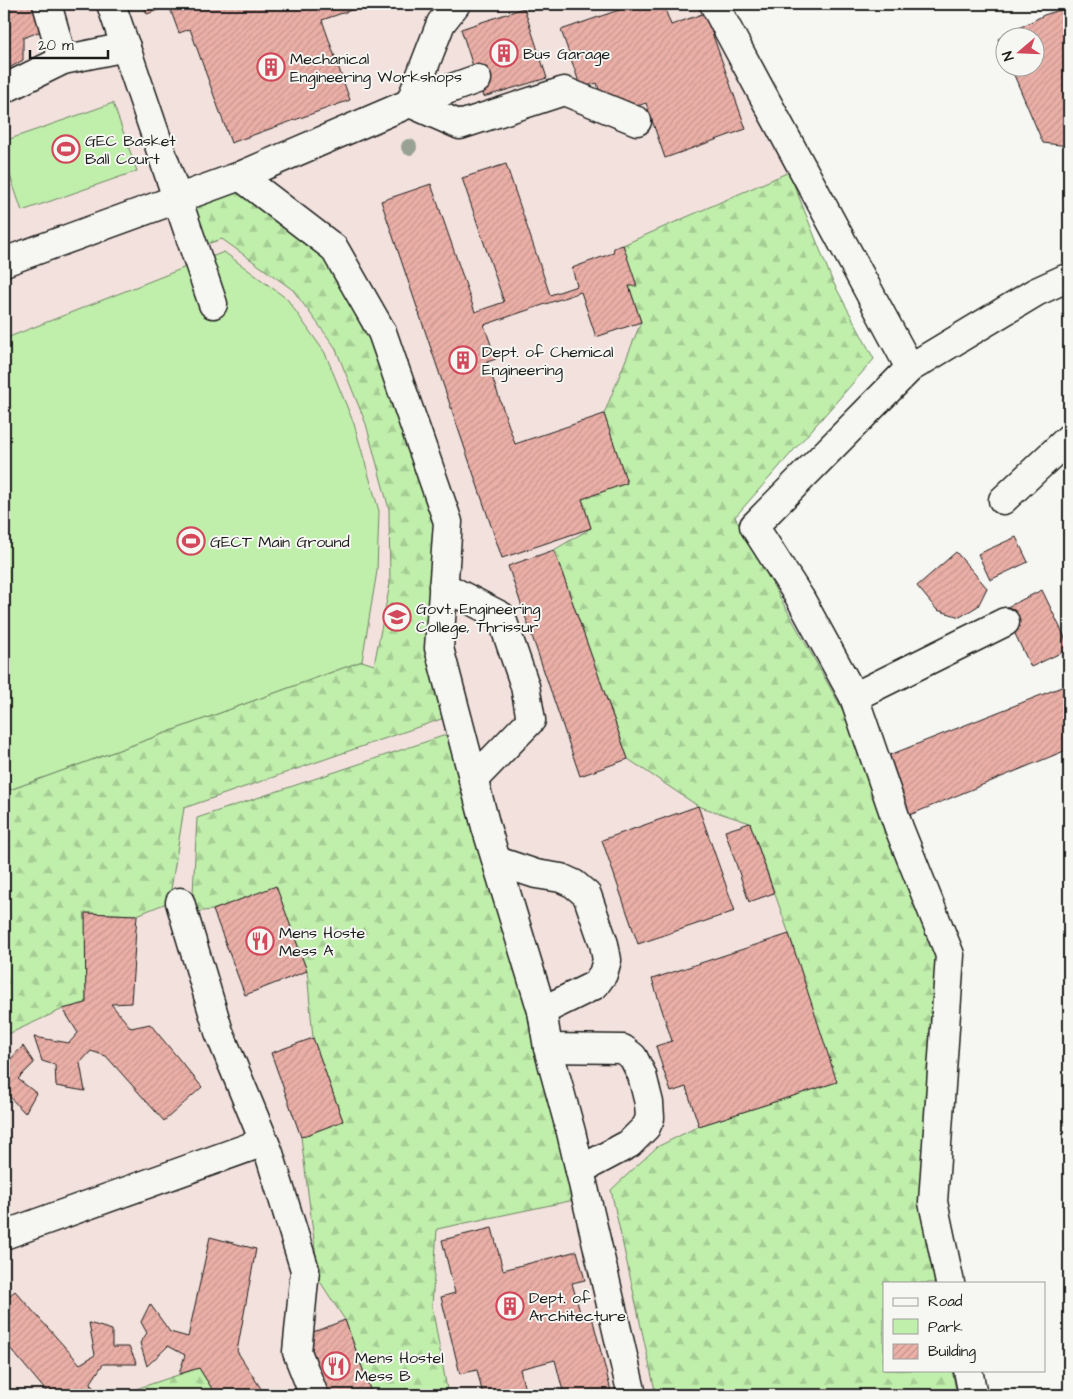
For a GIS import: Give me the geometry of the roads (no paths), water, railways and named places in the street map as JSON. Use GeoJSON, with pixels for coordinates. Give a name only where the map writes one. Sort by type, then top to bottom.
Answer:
{"type":"FeatureCollection","features":[{"type":"Feature","properties":{"kind":"street"},"geometry":{"type":"LineString","coordinates":[[47,4],[63,60]]}},
{"type":"Feature","properties":{"kind":"street"},"geometry":{"type":"LineString","coordinates":[[111,4],[213,304]]}},
{"type":"Feature","properties":{"kind":"street"},"geometry":{"type":"LineString","coordinates":[[410,103],[441,23],[456,4]]}},
{"type":"Feature","properties":{"kind":"street"},"geometry":{"type":"LineString","coordinates":[[714,4],[910,368]]}},
{"type":"Feature","properties":{"kind":"street"},"geometry":{"type":"LineString","coordinates":[[4,89],[63,60],[126,47]]}},
{"type":"Feature","properties":{"kind":"street"},"geometry":{"type":"LineString","coordinates":[[4,262],[240,176],[410,103],[477,79]]}},
{"type":"Feature","properties":{"kind":"street"},"geometry":{"type":"LineString","coordinates":[[410,103],[460,125],[564,91],[637,121]]}},
{"type":"Feature","properties":{"kind":"street"},"geometry":{"type":"LineString","coordinates":[[240,176],[334,248],[382,332],[402,372],[448,522],[439,648],[486,827],[542,1012],[548,1048],[580,1170],[632,1395]]}},
{"type":"Feature","properties":{"kind":"street"},"geometry":{"type":"LineString","coordinates":[[950,1282],[933,1202],[950,955],[900,828],[854,697],[800,598],[754,526],[910,368],[1036,292],[1069,277]]}},
{"type":"Feature","properties":{"kind":"street"},"geometry":{"type":"LineString","coordinates":[[1002,500],[1069,438]]}},
{"type":"Feature","properties":{"kind":"street"},"geometry":{"type":"LineString","coordinates":[[443,586],[501,616],[525,686],[531,720],[473,780]]}},
{"type":"Feature","properties":{"kind":"street"},"geometry":{"type":"LineString","coordinates":[[854,697],[1005,622]]}},
{"type":"Feature","properties":{"kind":"street"},"geometry":{"type":"LineString","coordinates":[[496,861],[536,874],[561,878],[574,884],[587,895],[604,944],[607,960],[603,974],[595,985],[542,1012]]}},
{"type":"Feature","properties":{"kind":"street"},"geometry":{"type":"LineString","coordinates":[[180,902],[219,1032],[269,1153],[305,1270],[297,1352],[314,1395]]}},
{"type":"Feature","properties":{"kind":"street"},"geometry":{"type":"LineString","coordinates":[[548,1048],[623,1049],[633,1057],[642,1075],[649,1103],[650,1118],[646,1127],[629,1144],[580,1170]]}},
{"type":"Feature","properties":{"kind":"street"},"geometry":{"type":"LineString","coordinates":[[4,1235],[264,1142]]}},
{"type":"Feature","properties":{"kind":"street"},"geometry":{"type":"LineString","coordinates":[[968,1372],[973,1395]]}},
{"type":"Feature","properties":{"kind":"place","name":"Bus Garage"},"geometry":{"type":"Point","coordinates":[504,53]}},
{"type":"Feature","properties":{"kind":"place","name":"Mechanical Engineering Workshops"},"geometry":{"type":"Point","coordinates":[271,67]}},
{"type":"Feature","properties":{"kind":"place","name":"GEC Basket Ball Court"},"geometry":{"type":"Point","coordinates":[66,149]}},
{"type":"Feature","properties":{"kind":"place","name":"Dept. of Chemical Engineering"},"geometry":{"type":"Point","coordinates":[463,360]}},
{"type":"Feature","properties":{"kind":"place","name":"GECT Main Ground"},"geometry":{"type":"Point","coordinates":[191,541]}},
{"type":"Feature","properties":{"kind":"place","name":"Govt. Engineering College, Thrissur"},"geometry":{"type":"Point","coordinates":[397,617]}},
{"type":"Feature","properties":{"kind":"place","name":"Mens Hoste Mess A"},"geometry":{"type":"Point","coordinates":[260,941]}},
{"type":"Feature","properties":{"kind":"place","name":"Dept. of Architecture"},"geometry":{"type":"Point","coordinates":[510,1306]}},
{"type":"Feature","properties":{"kind":"place","name":"Mens Hostel Mess B"},"geometry":{"type":"Point","coordinates":[336,1366]}}]}
